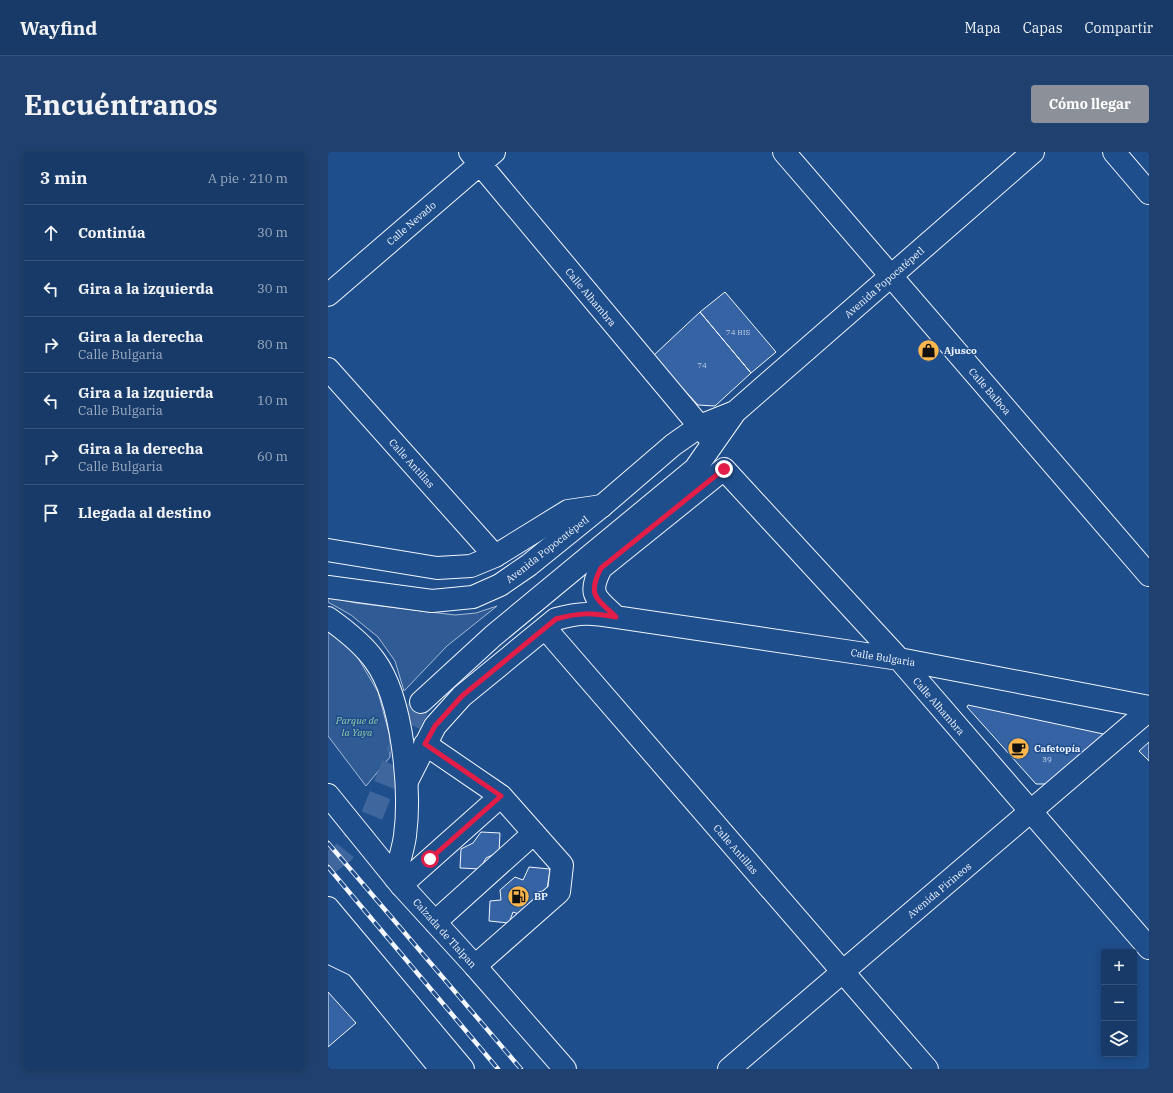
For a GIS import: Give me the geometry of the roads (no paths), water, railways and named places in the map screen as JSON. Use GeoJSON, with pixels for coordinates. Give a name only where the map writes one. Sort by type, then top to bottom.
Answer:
{"type":"FeatureCollection","features":[{"type":"Feature","properties":{"kind":"main road","name":"Calle Balboa"},"geometry":{"type":"LineString","coordinates":[[784,152],[1149,575]]}},
{"type":"Feature","properties":{"kind":"main road","name":"Avenida Popocatépetl"},"geometry":{"type":"LineString","coordinates":[[328,587],[432,600],[473,597],[500,585],[529,565],[602,506],[672,444],[706,434],[735,412],[1033,152]]}},
{"type":"Feature","properties":{"kind":"main road"},"geometry":{"type":"LineString","coordinates":[[1114,152],[1149,193]]}},
{"type":"Feature","properties":{"kind":"main road","name":"Calle Nevado"},"geometry":{"type":"LineString","coordinates":[[328,295],[482,156]]}},
{"type":"Feature","properties":{"kind":"main road","name":"Calle Alhambra"},"geometry":{"type":"LineString","coordinates":[[482,156],[706,434]]}},
{"type":"Feature","properties":{"kind":"main road","name":"Calle Antillas"},"geometry":{"type":"LineString","coordinates":[[328,369],[495,556]]}},
{"type":"Feature","properties":{"kind":"main road"},"geometry":{"type":"LineString","coordinates":[[421,702],[493,636],[695,469],[706,434]]}},
{"type":"Feature","properties":{"kind":"main road","name":"Calle Alhambra"},"geometry":{"type":"LineString","coordinates":[[616,617],[599,600],[593,590],[595,579],[601,568],[724,469],[899,659],[1149,948]]}},
{"type":"Feature","properties":{"kind":"main road"},"geometry":{"type":"LineString","coordinates":[[328,550],[437,568],[471,566],[495,556],[568,511],[602,506]]}},
{"type":"Feature","properties":{"kind":"main road","name":"Calle Bulgaria"},"geometry":{"type":"LineString","coordinates":[[406,782],[435,726],[462,696],[556,619],[574,614],[590,613],[899,659],[1149,707]]}},
{"type":"Feature","properties":{"kind":"main road"},"geometry":{"type":"LineString","coordinates":[[328,618],[363,646],[376,661],[388,682],[398,720],[406,782],[405,836],[398,881]]}},
{"type":"Feature","properties":{"kind":"main road","name":"Calle Antillas"},"geometry":{"type":"LineString","coordinates":[[545,628],[927,1069]]}},
{"type":"Feature","properties":{"kind":"main road","name":"Avenida Pirineos"},"geometry":{"type":"LineString","coordinates":[[729,1069],[1149,710]]}},
{"type":"Feature","properties":{"kind":"main road"},"geometry":{"type":"LineString","coordinates":[[425,744],[501,796],[562,865],[559,892],[475,966]]}},
{"type":"Feature","properties":{"kind":"main road","name":"Calzada de Tlalpan"},"geometry":{"type":"LineString","coordinates":[[328,795],[398,881],[475,966],[564,1069]]}},
{"type":"Feature","properties":{"kind":"main road"},"geometry":{"type":"LineString","coordinates":[[398,881],[501,796]]}},
{"type":"Feature","properties":{"kind":"main road"},"geometry":{"type":"LineString","coordinates":[[435,922],[534,833]]}},
{"type":"Feature","properties":{"kind":"main road"},"geometry":{"type":"LineString","coordinates":[[328,908],[463,1069]]}},
{"type":"Feature","properties":{"kind":"main road"},"geometry":{"type":"LineString","coordinates":[[328,931],[441,1069]]}},
{"type":"Feature","properties":{"kind":"main road"},"geometry":{"type":"LineString","coordinates":[[328,952],[355,965],[399,993]]}},
{"type":"Feature","properties":{"kind":"tunnel"},"geometry":{"type":"LineString","coordinates":[[328,864],[344,852],[371,818],[404,736],[421,702]]}},
{"type":"Feature","properties":{"kind":"railway"},"geometry":{"type":"LineString","coordinates":[[328,843],[521,1069]]}},
{"type":"Feature","properties":{"kind":"railway"},"geometry":{"type":"LineString","coordinates":[[328,867],[498,1069]]}},
{"type":"Feature","properties":{"kind":"place","name":"Ajusco"},"geometry":{"type":"Point","coordinates":[928,350]}},
{"type":"Feature","properties":{"kind":"place","name":"Cafetopía"},"geometry":{"type":"Point","coordinates":[1019,748]}},
{"type":"Feature","properties":{"kind":"place","name":"BP"},"geometry":{"type":"Point","coordinates":[518,896]}},
{"type":"Feature","properties":{"kind":"park label","name":"Parque de la Yaya"},"geometry":{"type":"Point","coordinates":[357,726]}}]}
